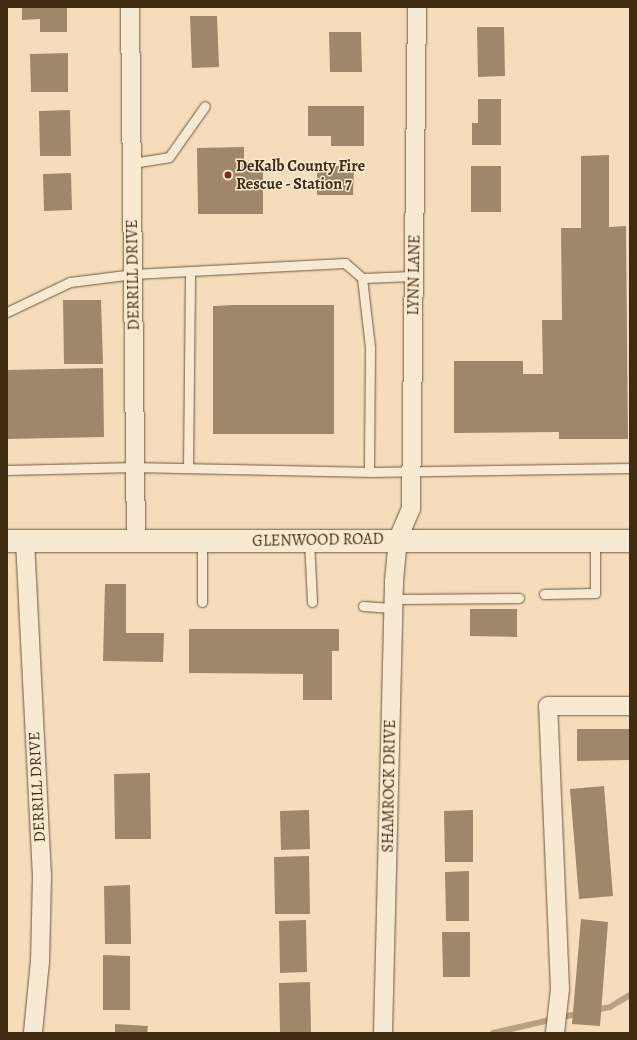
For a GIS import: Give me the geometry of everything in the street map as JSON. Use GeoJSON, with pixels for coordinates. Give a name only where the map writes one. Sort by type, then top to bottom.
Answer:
{"type":"FeatureCollection","features":[{"type":"Feature","properties":{"kind":"main road","name":"GLENWOOD ROAD"},"geometry":{"type":"LineString","coordinates":[[16,541],[136,542],[398,539],[630,541]]}},
{"type":"Feature","properties":{"kind":"street","name":"DERRILL DRIVE"},"geometry":{"type":"LineString","coordinates":[[130,7],[136,542]]}},
{"type":"Feature","properties":{"kind":"street","name":"LYNN LANE"},"geometry":{"type":"LineString","coordinates":[[398,539],[411,509],[417,7]]}},
{"type":"Feature","properties":{"kind":"street","name":"SHAMROCK DRIVE"},"geometry":{"type":"LineString","coordinates":[[383,1033],[394,603],[398,539]]}},
{"type":"Feature","properties":{"kind":"street","name":"DERRILL DRIVE"},"geometry":{"type":"LineString","coordinates":[[16,541],[42,875],[40,961],[33,1033]]}},
{"type":"Feature","properties":{"kind":"street"},"geometry":{"type":"LineString","coordinates":[[555,1033],[560,989],[548,706],[630,706]]}},
{"type":"Feature","properties":{"kind":"lane"},"geometry":{"type":"LineString","coordinates":[[132,163],[169,157],[205,106]]}},
{"type":"Feature","properties":{"kind":"lane"},"geometry":{"type":"LineString","coordinates":[[7,312],[70,282],[133,274],[345,263],[362,278],[370,347],[369,472]]}},
{"type":"Feature","properties":{"kind":"lane"},"geometry":{"type":"LineString","coordinates":[[188,468],[190,272]]}},
{"type":"Feature","properties":{"kind":"lane"},"geometry":{"type":"LineString","coordinates":[[362,278],[414,276]]}},
{"type":"Feature","properties":{"kind":"lane"},"geometry":{"type":"LineString","coordinates":[[7,470],[136,467],[369,472],[630,468]]}},
{"type":"Feature","properties":{"kind":"lane"},"geometry":{"type":"LineString","coordinates":[[310,540],[312,602]]}},
{"type":"Feature","properties":{"kind":"lane"},"geometry":{"type":"LineString","coordinates":[[202,541],[202,602]]}},
{"type":"Feature","properties":{"kind":"lane"},"geometry":{"type":"LineString","coordinates":[[544,594],[596,593],[595,541]]}},
{"type":"Feature","properties":{"kind":"lane"},"geometry":{"type":"LineString","coordinates":[[363,606],[394,603],[519,598]]}},
{"type":"Feature","properties":{"kind":"building"},"geometry":{"type":"Polygon","coordinates":[[[22,7],[67,7],[67,32],[40,32],[40,19],[22,20],[22,7]]]}},
{"type":"Feature","properties":{"kind":"building"},"geometry":{"type":"Polygon","coordinates":[[[190,16],[217,16],[219,67],[192,68],[190,16]]]}},
{"type":"Feature","properties":{"kind":"building"},"geometry":{"type":"Polygon","coordinates":[[[477,27],[504,27],[505,76],[478,77],[477,27]]]}},
{"type":"Feature","properties":{"kind":"building"},"geometry":{"type":"Polygon","coordinates":[[[329,32],[361,32],[362,72],[330,72],[329,32]]]}},
{"type":"Feature","properties":{"kind":"building"},"geometry":{"type":"Polygon","coordinates":[[[68,53],[68,92],[31,92],[30,54],[68,53]]]}},
{"type":"Feature","properties":{"kind":"building"},"geometry":{"type":"Polygon","coordinates":[[[478,99],[501,99],[501,145],[472,145],[472,123],[478,123],[478,99]]]}},
{"type":"Feature","properties":{"kind":"building"},"geometry":{"type":"Polygon","coordinates":[[[308,106],[364,106],[364,146],[331,146],[331,136],[308,136],[308,106]]]}},
{"type":"Feature","properties":{"kind":"building"},"geometry":{"type":"Polygon","coordinates":[[[70,110],[71,156],[40,156],[39,111],[70,110]]]}},
{"type":"Feature","properties":{"kind":"building"},"geometry":{"type":"Polygon","coordinates":[[[244,147],[244,162],[263,162],[263,214],[198,214],[197,148],[244,147]]]}},
{"type":"Feature","properties":{"kind":"building"},"geometry":{"type":"Polygon","coordinates":[[[609,155],[609,227],[626,226],[628,439],[559,439],[559,432],[454,433],[454,361],[523,361],[523,374],[543,374],[542,320],[562,320],[561,228],[581,228],[581,156],[609,155]]]}},
{"type":"Feature","properties":{"kind":"building"},"geometry":{"type":"Polygon","coordinates":[[[317,166],[354,166],[353,195],[317,195],[317,166]]]}},
{"type":"Feature","properties":{"kind":"building"},"geometry":{"type":"Polygon","coordinates":[[[471,166],[501,166],[501,212],[471,212],[471,166]]]}},
{"type":"Feature","properties":{"kind":"building"},"geometry":{"type":"Polygon","coordinates":[[[71,173],[72,210],[44,211],[43,174],[71,173]]]}},
{"type":"Feature","properties":{"kind":"building"},"geometry":{"type":"Polygon","coordinates":[[[63,300],[101,300],[103,364],[64,364],[63,300]]]}},
{"type":"Feature","properties":{"kind":"building"},"geometry":{"type":"Polygon","coordinates":[[[334,305],[334,434],[213,434],[213,306],[334,305]]]}},
{"type":"Feature","properties":{"kind":"building"},"geometry":{"type":"Polygon","coordinates":[[[103,368],[104,437],[7,439],[7,370],[103,368]]]}},
{"type":"Feature","properties":{"kind":"building"},"geometry":{"type":"Polygon","coordinates":[[[105,584],[126,584],[126,633],[164,633],[163,662],[103,661],[105,584]]]}},
{"type":"Feature","properties":{"kind":"building"},"geometry":{"type":"Polygon","coordinates":[[[470,609],[517,609],[517,637],[470,636],[470,609]]]}},
{"type":"Feature","properties":{"kind":"building"},"geometry":{"type":"Polygon","coordinates":[[[189,629],[339,629],[339,651],[332,651],[332,700],[303,700],[303,674],[189,673],[189,629]]]}},
{"type":"Feature","properties":{"kind":"building"},"geometry":{"type":"Polygon","coordinates":[[[577,729],[630,729],[630,760],[577,761],[577,729]]]}},
{"type":"Feature","properties":{"kind":"building"},"geometry":{"type":"Polygon","coordinates":[[[150,773],[151,839],[115,839],[114,774],[150,773]]]}},
{"type":"Feature","properties":{"kind":"building"},"geometry":{"type":"Polygon","coordinates":[[[604,786],[613,896],[579,899],[570,789],[604,786]]]}},
{"type":"Feature","properties":{"kind":"building"},"geometry":{"type":"Polygon","coordinates":[[[309,810],[310,849],[281,850],[280,811],[309,810]]]}},
{"type":"Feature","properties":{"kind":"building"},"geometry":{"type":"Polygon","coordinates":[[[473,810],[473,862],[445,862],[444,811],[473,810]]]}},
{"type":"Feature","properties":{"kind":"building"},"geometry":{"type":"Polygon","coordinates":[[[309,856],[310,914],[275,914],[274,857],[309,856]]]}},
{"type":"Feature","properties":{"kind":"building"},"geometry":{"type":"Polygon","coordinates":[[[469,871],[469,921],[446,921],[445,872],[469,871]]]}},
{"type":"Feature","properties":{"kind":"building"},"geometry":{"type":"Polygon","coordinates":[[[130,885],[131,944],[105,944],[104,886],[130,885]]]}},
{"type":"Feature","properties":{"kind":"building"},"geometry":{"type":"Polygon","coordinates":[[[581,919],[608,922],[600,1026],[572,1024],[581,919]]]}},
{"type":"Feature","properties":{"kind":"building"},"geometry":{"type":"Polygon","coordinates":[[[306,920],[307,972],[280,973],[279,921],[306,920]]]}},
{"type":"Feature","properties":{"kind":"building"},"geometry":{"type":"Polygon","coordinates":[[[442,932],[470,932],[470,977],[443,977],[442,932]]]}},
{"type":"Feature","properties":{"kind":"building"},"geometry":{"type":"Polygon","coordinates":[[[103,955],[130,956],[130,1010],[103,1010],[103,955]]]}},
{"type":"Feature","properties":{"kind":"building"},"geometry":{"type":"Polygon","coordinates":[[[310,982],[311,1032],[280,1033],[279,983],[310,982]]]}},
{"type":"Feature","properties":{"kind":"building"},"geometry":{"type":"Polygon","coordinates":[[[115,1024],[148,1026],[147,1033],[115,1033],[115,1024]]]}},
{"type":"Feature","properties":{"kind":"waterway"},"geometry":{"type":"LineString","coordinates":[[595,1010],[610,1007],[630,995]]}},
{"type":"Feature","properties":{"kind":"waterway"},"geometry":{"type":"LineString","coordinates":[[493,1033],[580,1013]]}},
{"type":"Feature","properties":{"kind":"place","name":"DeKalb County Fire Rescue - Station 7"},"geometry":{"type":"Point","coordinates":[228,175]}}]}
